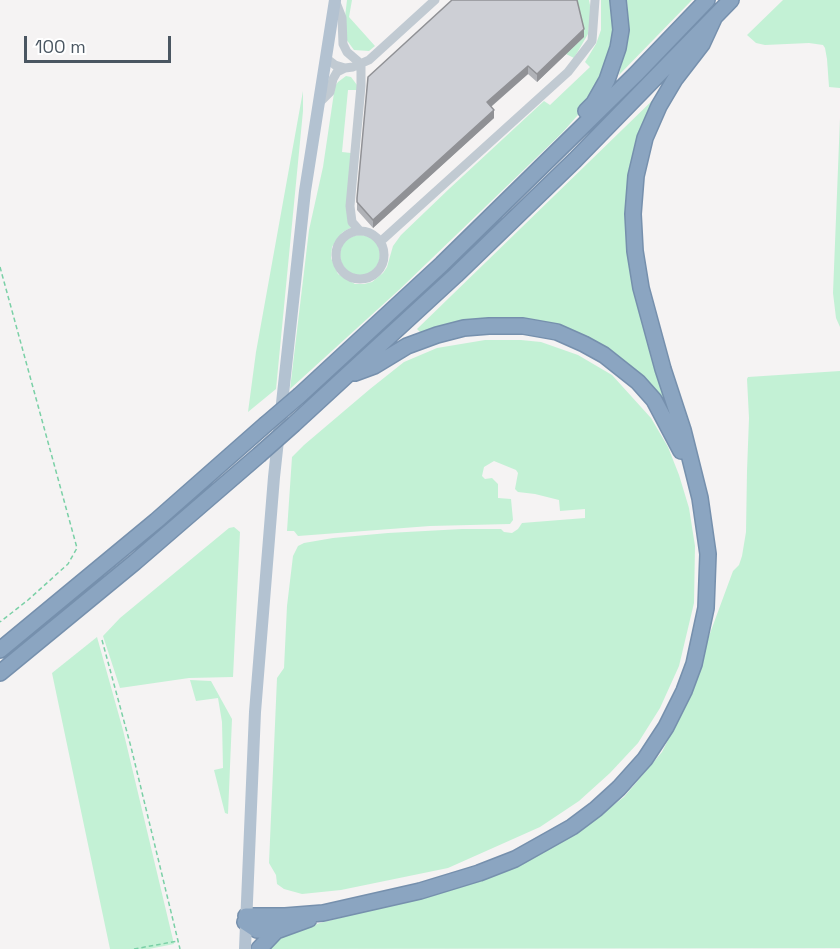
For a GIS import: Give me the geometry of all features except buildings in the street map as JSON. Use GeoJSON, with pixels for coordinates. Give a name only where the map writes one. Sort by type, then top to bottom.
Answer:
{"type":"FeatureCollection","features":[{"type":"Feature","properties":{"kind":"highway"},"geometry":{"type":"LineString","coordinates":[[561,147],[573,124],[594,104],[612,68],[621,30],[618,0]]}},
{"type":"Feature","properties":{"kind":"highway"},"geometry":{"type":"LineString","coordinates":[[0,650],[156,520],[300,395],[442,264],[707,0]]}},
{"type":"Feature","properties":{"kind":"highway"},"geometry":{"type":"LineString","coordinates":[[0,673],[135,562],[348,376],[575,160],[731,0]]}},
{"type":"Feature","properties":{"kind":"highway"},"geometry":{"type":"LineString","coordinates":[[245,919],[257,930],[276,931],[323,913],[439,885],[515,859],[580,821],[619,788],[645,759],[666,728],[694,664],[706,608],[708,554],[700,498],[683,430],[663,369],[641,288],[635,252],[633,214],[636,176],[645,138],[659,106],[675,79],[702,44],[714,18]]}},
{"type":"Feature","properties":{"kind":"highway"},"geometry":{"type":"LineString","coordinates":[[348,376],[374,366],[407,346],[464,328],[523,326],[557,332],[604,355],[638,382],[658,408],[693,475]]}},
{"type":"Feature","properties":{"kind":"highway"},"geometry":{"type":"LineString","coordinates":[[245,919],[323,913]]}},
{"type":"Feature","properties":{"kind":"highway"},"geometry":{"type":"LineString","coordinates":[[260,949],[276,931]]}},
{"type":"Feature","properties":{"kind":"main road"},"geometry":{"type":"LineString","coordinates":[[244,949],[255,712],[274,477],[302,218],[335,0]]}},
{"type":"Feature","properties":{"kind":"lane"},"geometry":{"type":"LineString","coordinates":[[335,0],[342,18],[343,44],[347,52],[361,64],[350,206],[352,222],[359,230],[375,236],[380,242],[384,257],[378,271],[365,279],[349,277],[338,266],[336,250],[344,236],[359,230]]}},
{"type":"Feature","properties":{"kind":"lane"},"geometry":{"type":"LineString","coordinates":[[318,104],[330,92],[333,79],[338,72],[369,60],[435,0]]}},
{"type":"Feature","properties":{"kind":"lane"},"geometry":{"type":"LineString","coordinates":[[380,242],[568,72],[592,41],[595,0]]}},
{"type":"Feature","properties":{"kind":"lane"},"geometry":{"type":"LineString","coordinates":[[326,58],[335,65],[345,68]]}},
{"type":"Feature","properties":{"kind":"path"},"geometry":{"type":"LineString","coordinates":[[0,267],[77,548],[68,564],[0,622]]}},
{"type":"Feature","properties":{"kind":"path"},"geometry":{"type":"LineString","coordinates":[[102,640],[120,703],[180,949]]}},
{"type":"Feature","properties":{"kind":"path"},"geometry":{"type":"LineString","coordinates":[[134,949],[178,941]]}},
{"type":"Feature","properties":{"kind":"green space"},"geometry":{"type":"Polygon","coordinates":[[[347,0],[352,0],[349,17],[375,46],[369,51],[354,50],[346,39],[347,0]]]}},
{"type":"Feature","properties":{"kind":"green space"},"geometry":{"type":"Polygon","coordinates":[[[571,0],[589,0],[591,10],[588,34],[574,58],[566,54],[584,37],[571,0]]]}},
{"type":"Feature","properties":{"kind":"green space"},"geometry":{"type":"Polygon","coordinates":[[[601,0],[614,0],[617,36],[593,98],[562,133],[400,289],[290,389],[309,230],[323,167],[335,86],[338,82],[346,76],[351,77],[357,85],[357,90],[348,90],[342,152],[351,153],[352,227],[338,238],[332,247],[331,258],[338,274],[355,284],[364,284],[372,282],[383,273],[393,246],[401,235],[544,101],[550,105],[590,67],[585,62],[601,30],[601,0]]]}},
{"type":"Feature","properties":{"kind":"green space"},"geometry":{"type":"Polygon","coordinates":[[[627,0],[692,0],[619,75],[629,32],[627,0]]]}},
{"type":"Feature","properties":{"kind":"green space"},"geometry":{"type":"Polygon","coordinates":[[[783,0],[840,0],[840,88],[829,87],[827,59],[823,45],[809,43],[765,45],[756,43],[747,35],[783,0]]]}},
{"type":"Feature","properties":{"kind":"green space"},"geometry":{"type":"Polygon","coordinates":[[[303,91],[303,111],[276,389],[248,412],[256,352],[303,91]]]}},
{"type":"Feature","properties":{"kind":"green space"},"geometry":{"type":"Polygon","coordinates":[[[658,95],[630,200],[669,411],[553,325],[423,335],[417,329],[658,95]]]}},
{"type":"Feature","properties":{"kind":"green space"},"geometry":{"type":"Polygon","coordinates":[[[840,118],[840,327],[836,318],[833,293],[840,118]]]}},
{"type":"Feature","properties":{"kind":"green space"},"geometry":{"type":"Polygon","coordinates":[[[360,235],[374,241],[380,255],[374,269],[360,275],[346,269],[340,255],[346,241],[360,235]]]}},
{"type":"Feature","properties":{"kind":"green space"},"geometry":{"type":"Polygon","coordinates":[[[485,340],[541,342],[578,355],[612,375],[651,418],[668,447],[679,475],[689,508],[695,546],[694,603],[679,666],[660,708],[638,743],[579,801],[540,827],[448,868],[341,890],[302,894],[284,889],[277,884],[276,875],[269,863],[277,678],[284,668],[287,606],[293,556],[298,546],[333,538],[388,533],[501,529],[512,533],[522,523],[585,518],[585,509],[560,511],[559,500],[518,492],[515,489],[518,473],[516,470],[494,461],[484,467],[482,476],[485,479],[492,478],[498,484],[498,498],[511,499],[513,520],[510,524],[430,526],[298,536],[294,531],[287,531],[292,457],[304,445],[404,362],[437,348],[485,340]]]}},
{"type":"Feature","properties":{"kind":"green space"},"geometry":{"type":"Polygon","coordinates":[[[840,371],[840,948],[268,949],[277,940],[290,933],[320,923],[487,878],[546,851],[587,825],[624,797],[662,752],[677,722],[695,682],[733,571],[739,565],[742,556],[746,532],[748,377],[840,371]]]}},
{"type":"Feature","properties":{"kind":"green space"},"geometry":{"type":"Polygon","coordinates":[[[234,527],[240,532],[233,677],[189,678],[120,688],[103,636],[120,618],[229,528],[234,527]]]}},
{"type":"Feature","properties":{"kind":"green space"},"geometry":{"type":"Polygon","coordinates":[[[97,637],[123,730],[174,944],[149,949],[110,949],[52,673],[97,637]]]}},
{"type":"Feature","properties":{"kind":"green space"},"geometry":{"type":"Polygon","coordinates":[[[190,680],[211,681],[232,719],[228,814],[225,813],[214,770],[223,768],[222,722],[218,698],[196,701],[190,680]]]}}]}
